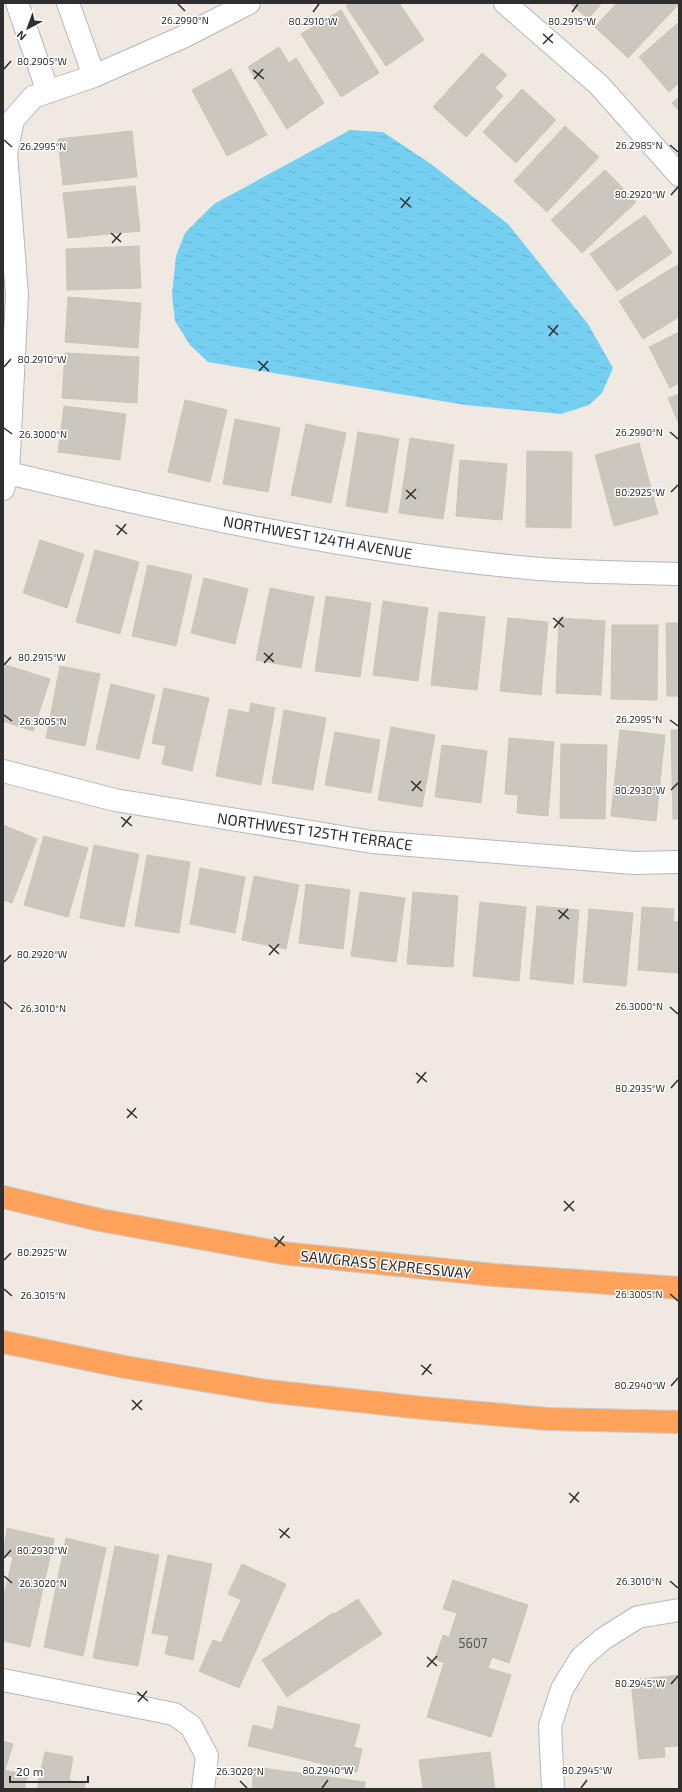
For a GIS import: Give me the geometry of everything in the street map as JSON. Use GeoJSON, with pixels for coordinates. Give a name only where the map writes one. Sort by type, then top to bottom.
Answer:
{"type":"FeatureCollection","features":[{"type":"Feature","properties":{"kind":"highway","name":"SAWGRASS EXPRESSWAY"},"geometry":{"type":"LineString","coordinates":[[3,1197],[100,1220],[282,1253],[494,1275],[679,1288]]}},
{"type":"Feature","properties":{"kind":"highway"},"geometry":{"type":"LineString","coordinates":[[3,1342],[125,1367],[267,1391],[423,1408],[548,1419],[679,1422]]}},
{"type":"Feature","properties":{"kind":"street"},"geometry":{"type":"LineString","coordinates":[[17,3],[48,92]]}},
{"type":"Feature","properties":{"kind":"street"},"geometry":{"type":"LineString","coordinates":[[68,3],[94,76]]}},
{"type":"Feature","properties":{"kind":"street"},"geometry":{"type":"LineString","coordinates":[[6,481],[17,295],[6,153],[13,120],[33,97],[94,76],[183,37],[249,3]]}},
{"type":"Feature","properties":{"kind":"street"},"geometry":{"type":"LineString","coordinates":[[505,3],[599,85],[679,176]]}},
{"type":"Feature","properties":{"kind":"street","name":"NORTHWEST 124TH AVENUE"},"geometry":{"type":"LineString","coordinates":[[6,481],[156,508],[345,545],[530,569],[679,574]]}},
{"type":"Feature","properties":{"kind":"street","name":"NORTHWEST 125TH TERRACE"},"geometry":{"type":"LineString","coordinates":[[3,771],[115,800],[372,842],[634,863],[679,862]]}},
{"type":"Feature","properties":{"kind":"street"},"geometry":{"type":"LineString","coordinates":[[553,1789],[550,1726],[562,1689],[581,1658],[603,1639],[638,1617],[679,1610]]}},
{"type":"Feature","properties":{"kind":"street"},"geometry":{"type":"LineString","coordinates":[[3,1680],[174,1714],[191,1726],[207,1756],[204,1789]]}},
{"type":"Feature","properties":{"kind":"water"},"geometry":{"type":"Polygon","coordinates":[[[350,130],[383,132],[431,164],[508,224],[588,324],[613,368],[602,393],[589,405],[561,414],[465,405],[208,362],[190,345],[175,321],[172,294],[176,256],[185,233],[214,204],[350,130]]]}},
{"type":"Feature","properties":{"kind":"building"},"geometry":{"type":"Polygon","coordinates":[[[350,3],[399,3],[424,40],[386,66],[346,6],[350,3]]]}},
{"type":"Feature","properties":{"kind":"building"},"geometry":{"type":"Polygon","coordinates":[[[570,3],[602,3],[588,19],[570,3]]]}},
{"type":"Feature","properties":{"kind":"building"},"geometry":{"type":"Polygon","coordinates":[[[617,3],[679,4],[628,58],[595,27],[617,3]]]}},
{"type":"Feature","properties":{"kind":"building"},"geometry":{"type":"Polygon","coordinates":[[[341,10],[379,73],[341,97],[301,34],[341,10]]]}},
{"type":"Feature","properties":{"kind":"building"},"geometry":{"type":"Polygon","coordinates":[[[679,22],[679,83],[669,92],[639,57],[679,22]]]}},
{"type":"Feature","properties":{"kind":"building"},"geometry":{"type":"Polygon","coordinates":[[[279,47],[289,63],[296,58],[324,103],[287,129],[248,67],[279,47]]]}},
{"type":"Feature","properties":{"kind":"building"},"geometry":{"type":"Polygon","coordinates":[[[482,53],[507,75],[495,88],[503,96],[466,137],[433,107],[482,53]]]}},
{"type":"Feature","properties":{"kind":"building"},"geometry":{"type":"Polygon","coordinates":[[[231,69],[267,135],[227,156],[192,90],[231,69]]]}},
{"type":"Feature","properties":{"kind":"building"},"geometry":{"type":"Polygon","coordinates":[[[522,89],[556,120],[516,163],[483,132],[522,89]]]}},
{"type":"Feature","properties":{"kind":"building"},"geometry":{"type":"Polygon","coordinates":[[[679,97],[679,111],[672,103],[679,97]]]}},
{"type":"Feature","properties":{"kind":"building"},"geometry":{"type":"Polygon","coordinates":[[[565,126],[599,157],[547,212],[514,181],[565,126]]]}},
{"type":"Feature","properties":{"kind":"building"},"geometry":{"type":"Polygon","coordinates":[[[132,131],[137,177],[63,185],[58,139],[132,131]]]}},
{"type":"Feature","properties":{"kind":"building"},"geometry":{"type":"Polygon","coordinates":[[[605,170],[636,202],[582,253],[551,220],[605,170]]]}},
{"type":"Feature","properties":{"kind":"building"},"geometry":{"type":"Polygon","coordinates":[[[135,186],[140,231],[68,238],[63,193],[135,186]]]}},
{"type":"Feature","properties":{"kind":"building"},"geometry":{"type":"Polygon","coordinates":[[[645,215],[672,253],[617,291],[590,254],[645,215]]]}},
{"type":"Feature","properties":{"kind":"building"},"geometry":{"type":"Polygon","coordinates":[[[139,246],[141,288],[67,290],[66,249],[139,246]]]}},
{"type":"Feature","properties":{"kind":"building"},"geometry":{"type":"Polygon","coordinates":[[[679,264],[679,317],[643,339],[619,301],[679,264]]]}},
{"type":"Feature","properties":{"kind":"building"},"geometry":{"type":"Polygon","coordinates":[[[68,297],[141,303],[138,348],[65,342],[68,297]]]}},
{"type":"Feature","properties":{"kind":"building"},"geometry":{"type":"Polygon","coordinates":[[[679,332],[679,383],[670,388],[649,347],[679,332]]]}},
{"type":"Feature","properties":{"kind":"building"},"geometry":{"type":"Polygon","coordinates":[[[65,353],[139,357],[137,403],[62,398],[65,353]]]}},
{"type":"Feature","properties":{"kind":"building"},"geometry":{"type":"Polygon","coordinates":[[[679,394],[679,424],[668,398],[679,394]]]}},
{"type":"Feature","properties":{"kind":"building"},"geometry":{"type":"Polygon","coordinates":[[[185,400],[227,410],[210,482],[168,472],[185,400]]]}},
{"type":"Feature","properties":{"kind":"building"},"geometry":{"type":"Polygon","coordinates":[[[64,406],[126,414],[120,460],[58,452],[64,406]]]}},
{"type":"Feature","properties":{"kind":"building"},"geometry":{"type":"Polygon","coordinates":[[[235,419],[280,428],[268,492],[223,484],[235,419]]]}},
{"type":"Feature","properties":{"kind":"building"},"geometry":{"type":"Polygon","coordinates":[[[306,424],[346,433],[331,503],[291,495],[306,424]]]}},
{"type":"Feature","properties":{"kind":"building"},"geometry":{"type":"Polygon","coordinates":[[[358,432],[399,439],[387,513],[346,506],[358,432]]]}},
{"type":"Feature","properties":{"kind":"building"},"geometry":{"type":"Polygon","coordinates":[[[410,438],[454,445],[443,519],[399,513],[410,438]]]}},
{"type":"Feature","properties":{"kind":"building"},"geometry":{"type":"Polygon","coordinates":[[[639,443],[658,514],[614,526],[595,455],[639,443]]]}},
{"type":"Feature","properties":{"kind":"building"},"geometry":{"type":"Polygon","coordinates":[[[527,451],[572,452],[571,528],[526,527],[527,451]]]}},
{"type":"Feature","properties":{"kind":"building"},"geometry":{"type":"Polygon","coordinates":[[[460,460],[507,464],[502,520],[456,516],[460,460]]]}},
{"type":"Feature","properties":{"kind":"building"},"geometry":{"type":"Polygon","coordinates":[[[40,540],[84,554],[67,608],[23,593],[40,540]]]}},
{"type":"Feature","properties":{"kind":"building"},"geometry":{"type":"Polygon","coordinates":[[[95,550],[139,562],[120,634],[76,622],[95,550]]]}},
{"type":"Feature","properties":{"kind":"building"},"geometry":{"type":"Polygon","coordinates":[[[148,565],[192,575],[176,646],[132,636],[148,565]]]}},
{"type":"Feature","properties":{"kind":"building"},"geometry":{"type":"Polygon","coordinates":[[[204,578],[248,589],[235,644],[191,633],[204,578]]]}},
{"type":"Feature","properties":{"kind":"building"},"geometry":{"type":"Polygon","coordinates":[[[270,588],[314,597],[301,668],[256,660],[270,588]]]}},
{"type":"Feature","properties":{"kind":"building"},"geometry":{"type":"Polygon","coordinates":[[[326,596],[371,603],[360,677],[315,671],[326,596]]]}},
{"type":"Feature","properties":{"kind":"building"},"geometry":{"type":"Polygon","coordinates":[[[383,601],[428,608],[418,681],[373,675],[383,601]]]}},
{"type":"Feature","properties":{"kind":"building"},"geometry":{"type":"Polygon","coordinates":[[[439,612],[485,617],[477,690],[431,685],[439,612]]]}},
{"type":"Feature","properties":{"kind":"building"},"geometry":{"type":"Polygon","coordinates":[[[508,618],[548,622],[541,695],[500,691],[508,618]]]}},
{"type":"Feature","properties":{"kind":"building"},"geometry":{"type":"Polygon","coordinates":[[[559,618],[605,621],[601,695],[556,693],[559,618]]]}},
{"type":"Feature","properties":{"kind":"building"},"geometry":{"type":"Polygon","coordinates":[[[666,623],[679,623],[679,696],[667,696],[666,623]]]}},
{"type":"Feature","properties":{"kind":"building"},"geometry":{"type":"Polygon","coordinates":[[[612,625],[658,625],[657,700],[611,699],[612,625]]]}},
{"type":"Feature","properties":{"kind":"building"},"geometry":{"type":"Polygon","coordinates":[[[6,665],[50,679],[33,731],[3,721],[3,673],[6,665]]]}},
{"type":"Feature","properties":{"kind":"building"},"geometry":{"type":"Polygon","coordinates":[[[60,666],[100,674],[85,746],[46,738],[60,666]]]}},
{"type":"Feature","properties":{"kind":"building"},"geometry":{"type":"Polygon","coordinates":[[[111,684],[155,695],[139,759],[96,749],[111,684]]]}},
{"type":"Feature","properties":{"kind":"building"},"geometry":{"type":"Polygon","coordinates":[[[164,688],[209,698],[192,771],[162,764],[166,746],[152,743],[164,688]]]}},
{"type":"Feature","properties":{"kind":"building"},"geometry":{"type":"Polygon","coordinates":[[[251,703],[275,708],[261,785],[216,776],[229,709],[249,713],[251,703]]]}},
{"type":"Feature","properties":{"kind":"building"},"geometry":{"type":"Polygon","coordinates":[[[284,710],[326,718],[313,790],[272,783],[284,710]]]}},
{"type":"Feature","properties":{"kind":"building"},"geometry":{"type":"Polygon","coordinates":[[[391,727],[435,735],[422,807],[378,800],[391,727]]]}},
{"type":"Feature","properties":{"kind":"building"},"geometry":{"type":"Polygon","coordinates":[[[620,730],[665,735],[656,821],[611,816],[620,730]]]}},
{"type":"Feature","properties":{"kind":"building"},"geometry":{"type":"Polygon","coordinates":[[[671,730],[679,730],[679,819],[673,819],[671,730]]]}},
{"type":"Feature","properties":{"kind":"building"},"geometry":{"type":"Polygon","coordinates":[[[335,732],[380,740],[371,793],[325,785],[335,732]]]}},
{"type":"Feature","properties":{"kind":"building"},"geometry":{"type":"Polygon","coordinates":[[[509,738],[554,742],[548,816],[517,813],[518,795],[505,794],[509,738]]]}},
{"type":"Feature","properties":{"kind":"building"},"geometry":{"type":"Polygon","coordinates":[[[561,744],[607,745],[605,819],[560,818],[561,744]]]}},
{"type":"Feature","properties":{"kind":"building"},"geometry":{"type":"Polygon","coordinates":[[[442,745],[487,751],[481,803],[435,797],[442,745]]]}},
{"type":"Feature","properties":{"kind":"building"},"geometry":{"type":"Polygon","coordinates":[[[3,825],[37,839],[12,903],[3,900],[3,825]]]}},
{"type":"Feature","properties":{"kind":"building"},"geometry":{"type":"Polygon","coordinates":[[[44,836],[88,848],[68,917],[24,905],[44,836]]]}},
{"type":"Feature","properties":{"kind":"building"},"geometry":{"type":"Polygon","coordinates":[[[94,845],[139,854],[124,927],[80,918],[94,845]]]}},
{"type":"Feature","properties":{"kind":"building"},"geometry":{"type":"Polygon","coordinates":[[[147,855],[190,862],[179,933],[135,926],[147,855]]]}},
{"type":"Feature","properties":{"kind":"building"},"geometry":{"type":"Polygon","coordinates":[[[200,868],[245,877],[235,933],[190,924],[200,868]]]}},
{"type":"Feature","properties":{"kind":"building"},"geometry":{"type":"Polygon","coordinates":[[[254,876],[299,885],[286,949],[242,940],[254,876]]]}},
{"type":"Feature","properties":{"kind":"building"},"geometry":{"type":"Polygon","coordinates":[[[306,884],[350,890],[343,949],[299,943],[306,884]]]}},
{"type":"Feature","properties":{"kind":"building"},"geometry":{"type":"Polygon","coordinates":[[[360,892],[405,898],[396,962],[351,956],[360,892]]]}},
{"type":"Feature","properties":{"kind":"building"},"geometry":{"type":"Polygon","coordinates":[[[413,892],[458,896],[453,967],[407,964],[413,892]]]}},
{"type":"Feature","properties":{"kind":"building"},"geometry":{"type":"Polygon","coordinates":[[[480,902],[526,907],[519,981],[473,976],[480,902]]]}},
{"type":"Feature","properties":{"kind":"building"},"geometry":{"type":"Polygon","coordinates":[[[537,906],[579,910],[573,984],[530,979],[537,906]]]}},
{"type":"Feature","properties":{"kind":"building"},"geometry":{"type":"Polygon","coordinates":[[[642,907],[674,909],[673,922],[679,922],[679,973],[638,970],[642,907]]]}},
{"type":"Feature","properties":{"kind":"building"},"geometry":{"type":"Polygon","coordinates":[[[589,909],[633,913],[626,986],[583,982],[589,909]]]}},
{"type":"Feature","properties":{"kind":"building"},"geometry":{"type":"Polygon","coordinates":[[[7,1528],[54,1539],[30,1647],[3,1641],[3,1599],[13,1557],[3,1555],[7,1528]]]}},
{"type":"Feature","properties":{"kind":"building"},"geometry":{"type":"Polygon","coordinates":[[[66,1538],[106,1548],[83,1656],[44,1647],[66,1538]]]}},
{"type":"Feature","properties":{"kind":"building"},"geometry":{"type":"Polygon","coordinates":[[[115,1546],[159,1555],[138,1666],[93,1658],[115,1546]]]}},
{"type":"Feature","properties":{"kind":"building"},"geometry":{"type":"Polygon","coordinates":[[[168,1555],[212,1564],[193,1660],[165,1654],[169,1636],[152,1633],[168,1555]]]}},
{"type":"Feature","properties":{"kind":"building"},"geometry":{"type":"Polygon","coordinates":[[[242,1564],[286,1584],[239,1688],[199,1671],[213,1640],[221,1643],[241,1600],[228,1594],[242,1564]]]}},
{"type":"Feature","properties":{"kind":"building"},"geometry":{"type":"Polygon","coordinates":[[[453,1580],[528,1605],[509,1663],[492,1657],[488,1668],[511,1675],[491,1737],[427,1717],[444,1663],[435,1659],[443,1635],[449,1637],[457,1613],[443,1609],[453,1580]]]}},
{"type":"Feature","properties":{"kind":"building"},"geometry":{"type":"Polygon","coordinates":[[[358,1599],[382,1634],[287,1697],[262,1660],[333,1613],[334,1614],[358,1599]]]}},
{"type":"Feature","properties":{"kind":"building"},"geometry":{"type":"Polygon","coordinates":[[[679,1675],[679,1746],[664,1747],[665,1757],[639,1759],[631,1680],[679,1675]]]}},
{"type":"Feature","properties":{"kind":"building"},"geometry":{"type":"Polygon","coordinates":[[[278,1706],[360,1725],[354,1747],[362,1749],[357,1772],[248,1746],[253,1725],[273,1730],[278,1706]]]}},
{"type":"Feature","properties":{"kind":"building"},"geometry":{"type":"Polygon","coordinates":[[[3,1741],[13,1744],[5,1770],[28,1776],[24,1789],[3,1789],[3,1741]]]}},
{"type":"Feature","properties":{"kind":"building"},"geometry":{"type":"Polygon","coordinates":[[[45,1752],[73,1757],[69,1780],[85,1784],[84,1789],[37,1789],[45,1752]]]}},
{"type":"Feature","properties":{"kind":"building"},"geometry":{"type":"Polygon","coordinates":[[[490,1752],[495,1789],[423,1789],[419,1760],[490,1752]]]}},
{"type":"Feature","properties":{"kind":"building"},"geometry":{"type":"Polygon","coordinates":[[[254,1767],[365,1782],[364,1789],[252,1789],[254,1767]]]}}]}
